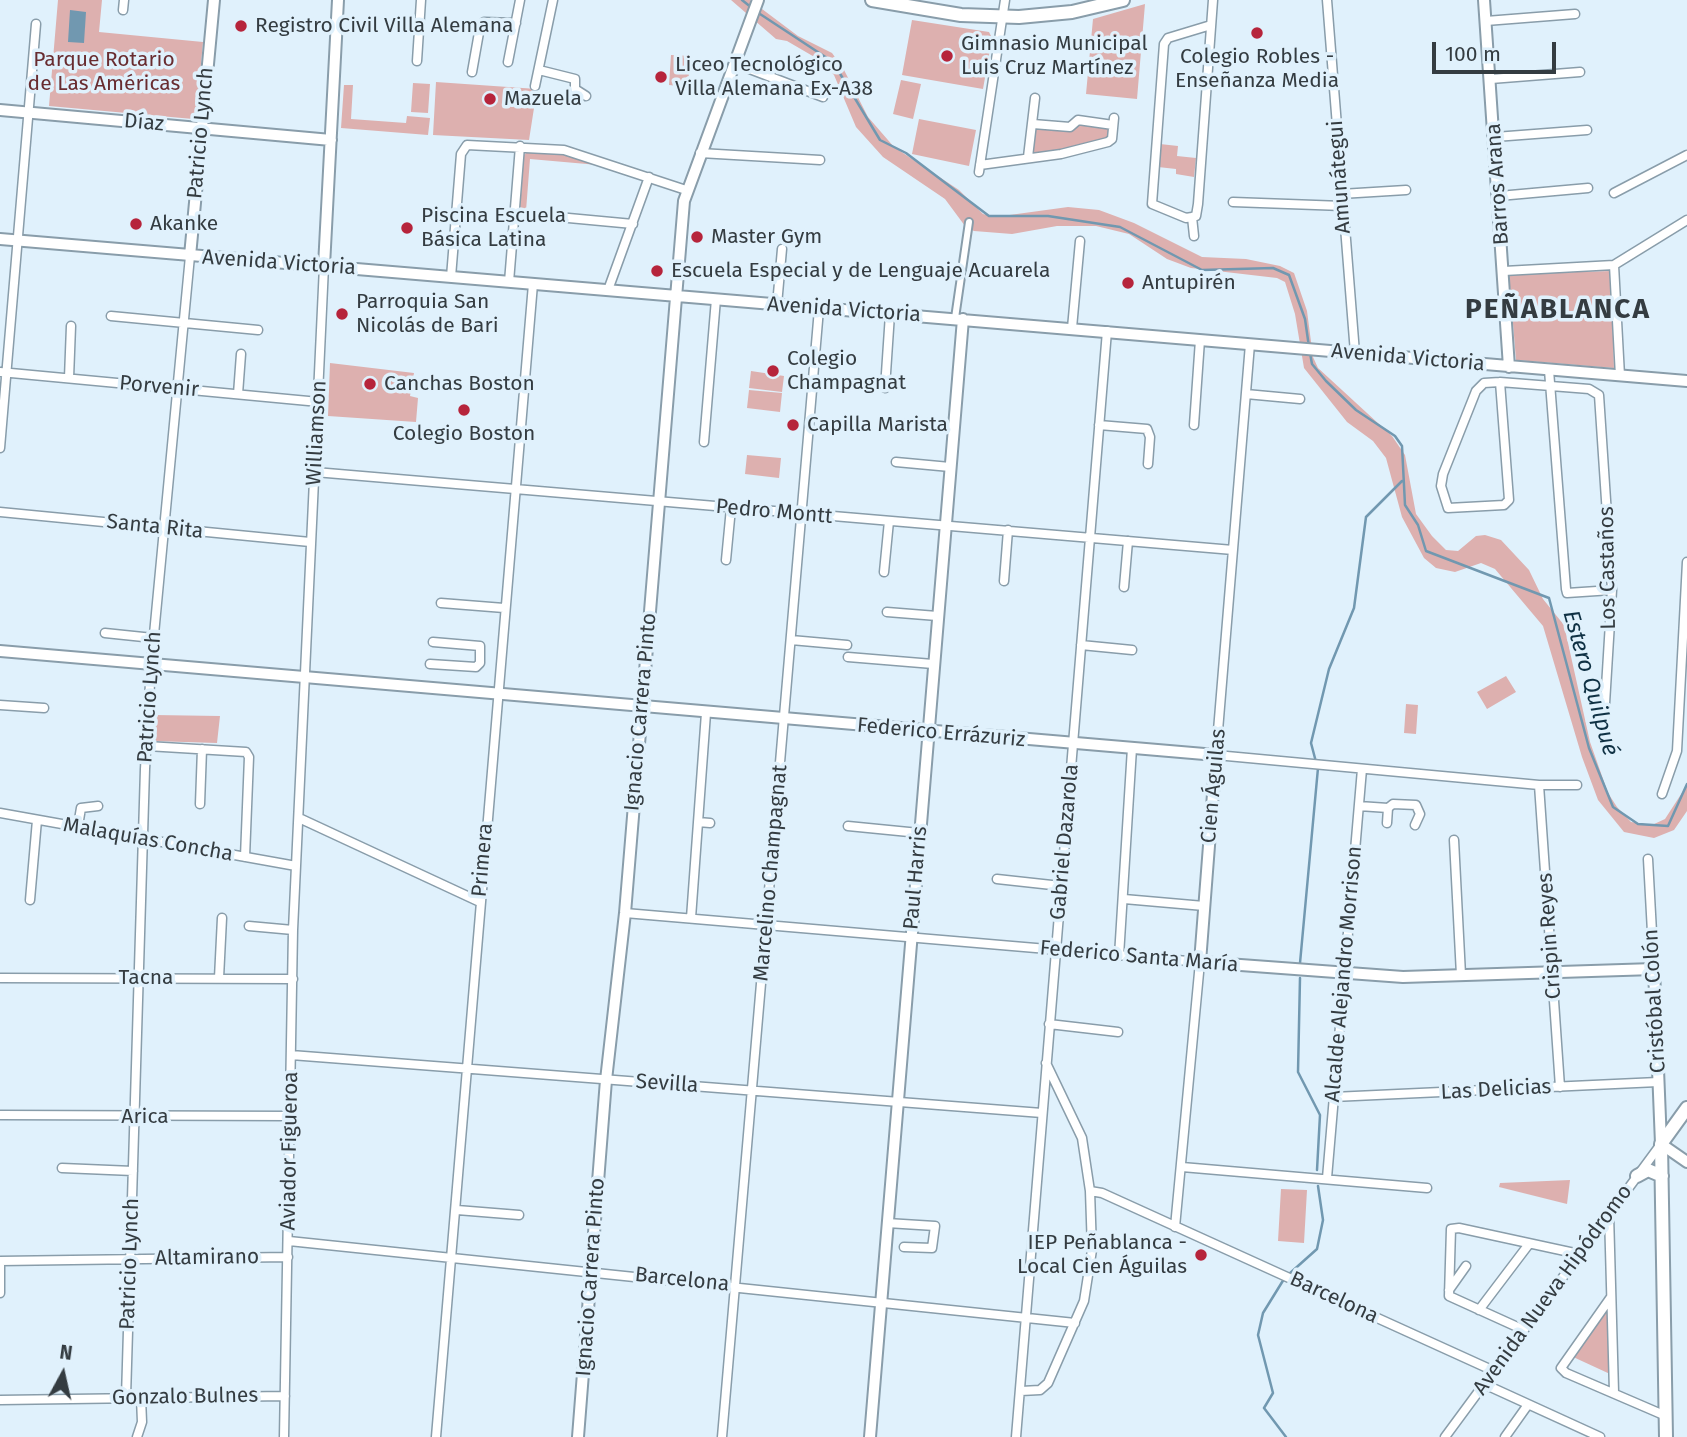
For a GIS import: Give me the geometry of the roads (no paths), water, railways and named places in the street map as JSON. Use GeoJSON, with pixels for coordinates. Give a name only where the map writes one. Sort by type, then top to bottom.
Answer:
{"type":"FeatureCollection","features":[{"type":"Feature","properties":{"kind":"main road"},"geometry":{"type":"LineString","coordinates":[[877,0],[961,15],[1001,17],[1044,16],[1091,4],[1123,0]]}},
{"type":"Feature","properties":{"kind":"main road"},"geometry":{"type":"LineString","coordinates":[[1666,1437],[1661,1144],[1687,1108]]}},
{"type":"Feature","properties":{"kind":"main road"},"geometry":{"type":"LineString","coordinates":[[1637,1176],[1648,1170],[1662,1176]]}},
{"type":"Feature","properties":{"kind":"street"},"geometry":{"type":"LineString","coordinates":[[123,10],[124,0]]}},
{"type":"Feature","properties":{"kind":"street","name":"Patricio Lynch"},"geometry":{"type":"LineString","coordinates":[[126,1397],[146,746],[151,666],[214,0]]}},
{"type":"Feature","properties":{"kind":"street","name":"Williamson"},"geometry":{"type":"LineString","coordinates":[[296,866],[338,0]]}},
{"type":"Feature","properties":{"kind":"street"},"geometry":{"type":"LineString","coordinates":[[417,61],[421,0]]}},
{"type":"Feature","properties":{"kind":"street"},"geometry":{"type":"LineString","coordinates":[[508,62],[520,0]]}},
{"type":"Feature","properties":{"kind":"street"},"geometry":{"type":"LineString","coordinates":[[535,86],[553,0]]}},
{"type":"Feature","properties":{"kind":"street","name":"Ignacio Carrera Pinto"},"geometry":{"type":"LineString","coordinates":[[578,1437],[606,1080],[625,913],[686,190],[758,0]]}},
{"type":"Feature","properties":{"kind":"street"},"geometry":{"type":"LineString","coordinates":[[1004,0],[980,164],[1061,154],[1108,142],[1112,138],[1114,121],[1076,116],[1070,127],[1032,124]]}},
{"type":"Feature","properties":{"kind":"street"},"geometry":{"type":"LineString","coordinates":[[1192,217],[1196,216],[1198,204],[1213,0]]}},
{"type":"Feature","properties":{"kind":"street","name":"Amunátegui"},"geometry":{"type":"LineString","coordinates":[[1327,0],[1355,353]]}},
{"type":"Feature","properties":{"kind":"street","name":"Barros Arana"},"geometry":{"type":"LineString","coordinates":[[1484,0],[1509,367]]}},
{"type":"Feature","properties":{"kind":"street"},"geometry":{"type":"LineString","coordinates":[[1486,21],[1575,14]]}},
{"type":"Feature","properties":{"kind":"street"},"geometry":{"type":"LineString","coordinates":[[472,72],[480,27],[484,22],[516,23]]}},
{"type":"Feature","properties":{"kind":"street"},"geometry":{"type":"LineString","coordinates":[[0,448],[3,373],[36,24]]}},
{"type":"Feature","properties":{"kind":"street"},"geometry":{"type":"LineString","coordinates":[[1192,217],[1152,204],[1164,44],[1168,38],[1212,25]]}},
{"type":"Feature","properties":{"kind":"street"},"geometry":{"type":"LineString","coordinates":[[734,63],[823,97]]}},
{"type":"Feature","properties":{"kind":"street"},"geometry":{"type":"LineString","coordinates":[[578,69],[575,89],[586,96]]}},
{"type":"Feature","properties":{"kind":"street"},"geometry":{"type":"LineString","coordinates":[[539,71],[575,79]]}},
{"type":"Feature","properties":{"kind":"street"},"geometry":{"type":"LineString","coordinates":[[1490,79],[1580,72]]}},
{"type":"Feature","properties":{"kind":"street"},"geometry":{"type":"LineString","coordinates":[[1028,157],[1035,98]]}},
{"type":"Feature","properties":{"kind":"street","name":"Díaz"},"geometry":{"type":"LineString","coordinates":[[0,110],[331,140]]}},
{"type":"Feature","properties":{"kind":"street"},"geometry":{"type":"LineString","coordinates":[[1495,137],[1587,130]]}},
{"type":"Feature","properties":{"kind":"street"},"geometry":{"type":"LineString","coordinates":[[451,277],[464,146],[471,143],[568,151],[686,190]]}},
{"type":"Feature","properties":{"kind":"street"},"geometry":{"type":"LineString","coordinates":[[509,282],[520,146]]}},
{"type":"Feature","properties":{"kind":"street"},"geometry":{"type":"LineString","coordinates":[[701,153],[820,160]]}},
{"type":"Feature","properties":{"kind":"street"},"geometry":{"type":"LineString","coordinates":[[1614,193],[1687,155]]}},
{"type":"Feature","properties":{"kind":"street"},"geometry":{"type":"LineString","coordinates":[[608,290],[649,177]]}},
{"type":"Feature","properties":{"kind":"street"},"geometry":{"type":"LineString","coordinates":[[1499,196],[1588,188]]}},
{"type":"Feature","properties":{"kind":"street"},"geometry":{"type":"LineString","coordinates":[[1342,194],[1406,190]]}},
{"type":"Feature","properties":{"kind":"street"},"geometry":{"type":"LineString","coordinates":[[1233,202],[1342,206]]}},
{"type":"Feature","properties":{"kind":"street"},"geometry":{"type":"LineString","coordinates":[[515,213],[633,225]]}},
{"type":"Feature","properties":{"kind":"street"},"geometry":{"type":"LineString","coordinates":[[1192,217],[1194,236]]}},
{"type":"Feature","properties":{"kind":"street"},"geometry":{"type":"LineString","coordinates":[[1504,271],[1614,265],[1687,220]]}},
{"type":"Feature","properties":{"kind":"street"},"geometry":{"type":"LineString","coordinates":[[959,319],[969,222]]}},
{"type":"Feature","properties":{"kind":"street","name":"Avenida Victoria"},"geometry":{"type":"LineString","coordinates":[[0,239],[1687,381]]}},
{"type":"Feature","properties":{"kind":"street"},"geometry":{"type":"LineString","coordinates":[[1072,328],[1080,241]]}},
{"type":"Feature","properties":{"kind":"street"},"geometry":{"type":"LineString","coordinates":[[778,305],[782,249]]}},
{"type":"Feature","properties":{"kind":"street"},"geometry":{"type":"LineString","coordinates":[[1614,265],[1620,376]]}},
{"type":"Feature","properties":{"kind":"street","name":"Primera"},"geometry":{"type":"LineString","coordinates":[[436,1437],[533,284]]}},
{"type":"Feature","properties":{"kind":"street"},"geometry":{"type":"LineString","coordinates":[[704,442],[716,299]]}},
{"type":"Feature","properties":{"kind":"street","name":"Marcelino Champagnat"},"geometry":{"type":"LineString","coordinates":[[722,1437],[819,309]]}},
{"type":"Feature","properties":{"kind":"street"},"geometry":{"type":"LineString","coordinates":[[885,388],[890,314]]}},
{"type":"Feature","properties":{"kind":"street"},"geometry":{"type":"LineString","coordinates":[[111,316],[258,330]]}},
{"type":"Feature","properties":{"kind":"street","name":"Paul Harris"},"geometry":{"type":"LineString","coordinates":[[870,1437],[954,427],[959,319]]}},
{"type":"Feature","properties":{"kind":"street"},"geometry":{"type":"LineString","coordinates":[[69,378],[71,326]]}},
{"type":"Feature","properties":{"kind":"street","name":"Gabriel Dazarola"},"geometry":{"type":"LineString","coordinates":[[1016,1437],[1028,1319],[1049,1024],[1107,331]]}},
{"type":"Feature","properties":{"kind":"street"},"geometry":{"type":"LineString","coordinates":[[1194,425],[1200,340]]}},
{"type":"Feature","properties":{"kind":"street","name":"Cien Águilas"},"geometry":{"type":"LineString","coordinates":[[1175,1227],[1250,344]]}},
{"type":"Feature","properties":{"kind":"street"},"geometry":{"type":"LineString","coordinates":[[238,394],[242,355]]}},
{"type":"Feature","properties":{"kind":"street"},"geometry":{"type":"LineString","coordinates":[[1549,370],[1567,593],[1612,590]]}},
{"type":"Feature","properties":{"kind":"street","name":"Porvenir"},"geometry":{"type":"LineString","coordinates":[[3,373],[319,402]]}},
{"type":"Feature","properties":{"kind":"street"},"geometry":{"type":"LineString","coordinates":[[1500,382],[1507,502],[1450,509],[1446,506],[1441,486],[1476,391],[1484,383],[1500,382],[1550,385]]}},
{"type":"Feature","properties":{"kind":"street","name":"Los Castaños"},"geometry":{"type":"LineString","coordinates":[[1550,385],[1596,391],[1600,399],[1612,590],[1603,736],[1606,746]]}},
{"type":"Feature","properties":{"kind":"street"},"geometry":{"type":"LineString","coordinates":[[1246,394],[1300,399]]}},
{"type":"Feature","properties":{"kind":"street"},"geometry":{"type":"LineString","coordinates":[[902,424],[954,427]]}},
{"type":"Feature","properties":{"kind":"street"},"geometry":{"type":"LineString","coordinates":[[1099,425],[1147,429],[1150,437],[1149,464]]}},
{"type":"Feature","properties":{"kind":"street"},"geometry":{"type":"LineString","coordinates":[[896,461],[950,467]]}},
{"type":"Feature","properties":{"kind":"street","name":"Pedro Montt"},"geometry":{"type":"LineString","coordinates":[[315,472],[1233,550]]}},
{"type":"Feature","properties":{"kind":"street"},"geometry":{"type":"LineString","coordinates":[[726,560],[731,508]]}},
{"type":"Feature","properties":{"kind":"street","name":"Santa Rita"},"geometry":{"type":"LineString","coordinates":[[0,512],[310,542]]}},
{"type":"Feature","properties":{"kind":"street"},"geometry":{"type":"LineString","coordinates":[[884,572],[888,521]]}},
{"type":"Feature","properties":{"kind":"street"},"geometry":{"type":"LineString","coordinates":[[1004,582],[1008,530]]}},
{"type":"Feature","properties":{"kind":"street"},"geometry":{"type":"LineString","coordinates":[[1124,587],[1128,541]]}},
{"type":"Feature","properties":{"kind":"street"},"geometry":{"type":"LineString","coordinates":[[1662,794],[1677,751],[1687,562]]}},
{"type":"Feature","properties":{"kind":"street"},"geometry":{"type":"LineString","coordinates":[[441,603],[504,608]]}},
{"type":"Feature","properties":{"kind":"street"},"geometry":{"type":"LineString","coordinates":[[887,612],[937,616]]}},
{"type":"Feature","properties":{"kind":"street"},"geometry":{"type":"LineString","coordinates":[[105,634],[153,638]]}},
{"type":"Feature","properties":{"kind":"street"},"geometry":{"type":"LineString","coordinates":[[791,640],[816,648],[847,645]]}},
{"type":"Feature","properties":{"kind":"street"},"geometry":{"type":"LineString","coordinates":[[430,664],[476,667],[480,663],[481,652],[477,646],[433,642]]}},
{"type":"Feature","properties":{"kind":"street"},"geometry":{"type":"LineString","coordinates":[[1081,645],[1132,650]]}},
{"type":"Feature","properties":{"kind":"street","name":"Federico Errázuriz"},"geometry":{"type":"LineString","coordinates":[[0,651],[1539,785],[1577,786]]}},
{"type":"Feature","properties":{"kind":"street"},"geometry":{"type":"LineString","coordinates":[[481,652],[500,653]]}},
{"type":"Feature","properties":{"kind":"street"},"geometry":{"type":"LineString","coordinates":[[848,657],[933,664]]}},
{"type":"Feature","properties":{"kind":"street"},"geometry":{"type":"LineString","coordinates":[[0,705],[44,708]]}},
{"type":"Feature","properties":{"kind":"street"},"geometry":{"type":"LineString","coordinates":[[691,918],[706,713]]}},
{"type":"Feature","properties":{"kind":"street"},"geometry":{"type":"LineString","coordinates":[[146,746],[246,752],[249,758],[246,857]]}},
{"type":"Feature","properties":{"kind":"street"},"geometry":{"type":"LineString","coordinates":[[1119,956],[1132,748]]}},
{"type":"Feature","properties":{"kind":"street"},"geometry":{"type":"LineString","coordinates":[[200,804],[202,749]]}},
{"type":"Feature","properties":{"kind":"street","name":"Alcalde Alejandro Morrison"},"geometry":{"type":"LineString","coordinates":[[1327,1178],[1362,769]]}},
{"type":"Feature","properties":{"kind":"street","name":"Crispin Reyes"},"geometry":{"type":"LineString","coordinates":[[1539,785],[1560,1087]]}},
{"type":"Feature","properties":{"kind":"street"},"geometry":{"type":"LineString","coordinates":[[1359,806],[1388,808],[1394,804],[1416,805],[1419,810],[1415,825]]}},
{"type":"Feature","properties":{"kind":"street"},"geometry":{"type":"LineString","coordinates":[[78,826],[81,808],[98,806]]}},
{"type":"Feature","properties":{"kind":"street"},"geometry":{"type":"LineString","coordinates":[[1419,810],[1428,806]]}},
{"type":"Feature","properties":{"kind":"street"},"geometry":{"type":"LineString","coordinates":[[1387,823],[1388,808]]}},
{"type":"Feature","properties":{"kind":"street","name":"Malaquías Concha"},"geometry":{"type":"LineString","coordinates":[[0,813],[296,866]]}},
{"type":"Feature","properties":{"kind":"street"},"geometry":{"type":"LineString","coordinates":[[299,818],[480,902]]}},
{"type":"Feature","properties":{"kind":"street"},"geometry":{"type":"LineString","coordinates":[[30,900],[37,820]]}},
{"type":"Feature","properties":{"kind":"street"},"geometry":{"type":"LineString","coordinates":[[698,822],[710,823]]}},
{"type":"Feature","properties":{"kind":"street"},"geometry":{"type":"LineString","coordinates":[[848,826],[919,833]]}},
{"type":"Feature","properties":{"kind":"street"},"geometry":{"type":"LineString","coordinates":[[1454,840],[1461,975]]}},
{"type":"Feature","properties":{"kind":"street","name":"Cristóbal Colón"},"geometry":{"type":"LineString","coordinates":[[1648,859],[1661,1144]]}},
{"type":"Feature","properties":{"kind":"street","name":"Aviador Figueroa"},"geometry":{"type":"LineString","coordinates":[[284,1437],[296,866]]}},
{"type":"Feature","properties":{"kind":"street"},"geometry":{"type":"LineString","coordinates":[[997,879],[1061,886]]}},
{"type":"Feature","properties":{"kind":"street"},"geometry":{"type":"LineString","coordinates":[[1124,899],[1204,906]]}},
{"type":"Feature","properties":{"kind":"street","name":"Federico Santa María"},"geometry":{"type":"LineString","coordinates":[[625,913],[911,935],[1343,975],[1404,978],[1654,970]]}},
{"type":"Feature","properties":{"kind":"street"},"geometry":{"type":"LineString","coordinates":[[219,978],[222,918]]}},
{"type":"Feature","properties":{"kind":"street"},"geometry":{"type":"LineString","coordinates":[[249,926],[293,930]]}},
{"type":"Feature","properties":{"kind":"street","name":"Tacna"},"geometry":{"type":"LineString","coordinates":[[0,978],[293,979]]}},
{"type":"Feature","properties":{"kind":"street"},"geometry":{"type":"LineString","coordinates":[[1049,1024],[1118,1032]]}},
{"type":"Feature","properties":{"kind":"street","name":"Sevilla"},"geometry":{"type":"LineString","coordinates":[[291,1055],[1042,1113]]}},
{"type":"Feature","properties":{"kind":"street"},"geometry":{"type":"LineString","coordinates":[[1021,1391],[1040,1390],[1048,1383],[1075,1324],[1090,1281],[1093,1222],[1083,1138],[1046,1062]]}},
{"type":"Feature","properties":{"kind":"street","name":"Las Delicias"},"geometry":{"type":"LineString","coordinates":[[1333,1097],[1658,1082]]}},
{"type":"Feature","properties":{"kind":"street","name":"Arica"},"geometry":{"type":"LineString","coordinates":[[0,1115],[291,1116]]}},
{"type":"Feature","properties":{"kind":"street"},"geometry":{"type":"LineString","coordinates":[[1661,1144],[1687,1162]]}},
{"type":"Feature","properties":{"kind":"street","name":"Avenida Nueva Hipódromo"},"geometry":{"type":"LineString","coordinates":[[1445,1437],[1661,1144]]}},
{"type":"Feature","properties":{"kind":"street"},"geometry":{"type":"LineString","coordinates":[[1182,1167],[1427,1188]]}},
{"type":"Feature","properties":{"kind":"street"},"geometry":{"type":"LineString","coordinates":[[62,1168],[133,1171]]}},
{"type":"Feature","properties":{"kind":"street"},"geometry":{"type":"LineString","coordinates":[[1090,1191],[1175,1227]]}},
{"type":"Feature","properties":{"kind":"street"},"geometry":{"type":"LineString","coordinates":[[457,1210],[519,1215]]}},
{"type":"Feature","properties":{"kind":"street"},"geometry":{"type":"LineString","coordinates":[[1609,1214],[1614,1392]]}},
{"type":"Feature","properties":{"kind":"street"},"geometry":{"type":"LineString","coordinates":[[887,1223],[935,1226],[933,1248],[904,1247]]}},
{"type":"Feature","properties":{"kind":"street","name":"Barcelona"},"geometry":{"type":"LineString","coordinates":[[1175,1227],[1494,1371]]}},
{"type":"Feature","properties":{"kind":"street"},"geometry":{"type":"LineString","coordinates":[[1524,1330],[1452,1298],[1449,1290],[1452,1228],[1579,1254]]}},
{"type":"Feature","properties":{"kind":"street","name":"Barcelona"},"geometry":{"type":"LineString","coordinates":[[289,1241],[735,1285],[1075,1324]]}},
{"type":"Feature","properties":{"kind":"street"},"geometry":{"type":"LineString","coordinates":[[1479,1310],[1529,1244]]}},
{"type":"Feature","properties":{"kind":"street","name":"Altamirano"},"geometry":{"type":"LineString","coordinates":[[0,1261],[288,1257]]}},
{"type":"Feature","properties":{"kind":"street"},"geometry":{"type":"LineString","coordinates":[[0,1261],[0,1293]]}},
{"type":"Feature","properties":{"kind":"street"},"geometry":{"type":"LineString","coordinates":[[1449,1290],[1466,1266]]}},
{"type":"Feature","properties":{"kind":"street"},"geometry":{"type":"LineString","coordinates":[[1611,1297],[1561,1368],[1566,1373],[1666,1416]]}},
{"type":"Feature","properties":{"kind":"street"},"geometry":{"type":"LineString","coordinates":[[1484,1384],[1527,1406],[1600,1437]]}},
{"type":"Feature","properties":{"kind":"street","name":"Gonzalo Bulnes"},"geometry":{"type":"LineString","coordinates":[[0,1400],[285,1395]]}},
{"type":"Feature","properties":{"kind":"street"},"geometry":{"type":"LineString","coordinates":[[137,1437],[142,1422],[141,1398]]}},
{"type":"Feature","properties":{"kind":"street"},"geometry":{"type":"LineString","coordinates":[[1505,1437],[1527,1406]]}},
{"type":"Feature","properties":{"kind":"water"},"geometry":{"type":"Polygon","coordinates":[[[70,10],[86,12],[84,43],[68,42],[70,10]]]}},
{"type":"Feature","properties":{"kind":"waterway","name":"Estero Quilpué"},"geometry":{"type":"LineString","coordinates":[[742,0],[752,8]]}},
{"type":"Feature","properties":{"kind":"waterway","name":"Estero Quilpué"},"geometry":{"type":"LineString","coordinates":[[757,12],[833,62],[880,140],[906,153],[989,216],[1048,216],[1120,227],[1202,270],[1273,268],[1289,275],[1305,319],[1309,347]]}},
{"type":"Feature","properties":{"kind":"waterway","name":"Estero Quilpué"},"geometry":{"type":"LineString","coordinates":[[1310,353],[1312,364],[1326,381],[1356,410],[1395,436],[1402,446],[1405,505],[1418,525],[1426,551],[1549,598],[1589,748],[1613,807],[1638,824],[1668,826],[1687,784]]}},
{"type":"Feature","properties":{"kind":"waterway"},"geometry":{"type":"LineString","coordinates":[[1316,762],[1311,743],[1329,669],[1354,608],[1366,517],[1402,481]]}},
{"type":"Feature","properties":{"kind":"waterway"},"geometry":{"type":"LineString","coordinates":[[1300,963],[1318,768]]}},
{"type":"Feature","properties":{"kind":"waterway"},"geometry":{"type":"LineString","coordinates":[[1300,978],[1298,1072],[1320,1115],[1317,1170]]}},
{"type":"Feature","properties":{"kind":"waterway"},"geometry":{"type":"LineString","coordinates":[[1289,1274],[1317,1249],[1323,1220],[1318,1186]]}},
{"type":"Feature","properties":{"kind":"waterway"},"geometry":{"type":"LineString","coordinates":[[1284,1279],[1263,1313],[1258,1335],[1273,1393],[1264,1408],[1286,1437]]}},
{"type":"Feature","properties":{"kind":"place","name":"Registro Civil Villa Alemana"},"geometry":{"type":"Point","coordinates":[241,26]}},
{"type":"Feature","properties":{"kind":"place","name":"Colegio Robles - Enseñanza Media"},"geometry":{"type":"Point","coordinates":[1257,33]}},
{"type":"Feature","properties":{"kind":"place","name":"Gimnasio Municipal Luis Cruz Martínez"},"geometry":{"type":"Point","coordinates":[947,56]}},
{"type":"Feature","properties":{"kind":"place","name":"Liceo Tecnológico Villa Alemana Ex-A38"},"geometry":{"type":"Point","coordinates":[661,77]}},
{"type":"Feature","properties":{"kind":"place","name":"Mazuela"},"geometry":{"type":"Point","coordinates":[490,99]}},
{"type":"Feature","properties":{"kind":"place","name":"Akanke"},"geometry":{"type":"Point","coordinates":[136,224]}},
{"type":"Feature","properties":{"kind":"place","name":"Piscina Escuela Básica Latina"},"geometry":{"type":"Point","coordinates":[407,228]}},
{"type":"Feature","properties":{"kind":"place","name":"Master Gym"},"geometry":{"type":"Point","coordinates":[697,237]}},
{"type":"Feature","properties":{"kind":"place","name":"Escuela Especial y de Lenguaje Acuarela"},"geometry":{"type":"Point","coordinates":[657,271]}},
{"type":"Feature","properties":{"kind":"place","name":"Antupirén"},"geometry":{"type":"Point","coordinates":[1128,283]}},
{"type":"Feature","properties":{"kind":"place","name":"Parroquia San Nicolás de Bari"},"geometry":{"type":"Point","coordinates":[342,314]}},
{"type":"Feature","properties":{"kind":"place","name":"Colegio Champagnat"},"geometry":{"type":"Point","coordinates":[773,371]}},
{"type":"Feature","properties":{"kind":"place","name":"Canchas Boston"},"geometry":{"type":"Point","coordinates":[370,384]}},
{"type":"Feature","properties":{"kind":"place","name":"Colegio Boston"},"geometry":{"type":"Point","coordinates":[464,410]}},
{"type":"Feature","properties":{"kind":"place","name":"Capilla Marista"},"geometry":{"type":"Point","coordinates":[793,425]}},
{"type":"Feature","properties":{"kind":"place","name":"IEP Peñablanca - Local Cien Águilas"},"geometry":{"type":"Point","coordinates":[1201,1255]}},
{"type":"Feature","properties":{"kind":"district","name":"PEÑABLANCA"},"geometry":{"type":"Point","coordinates":[1558,310]}},
{"type":"Feature","properties":{"kind":"park label","name":"Parque Rotario de Las Américas"},"geometry":{"type":"Point","coordinates":[104,72]}}]}
